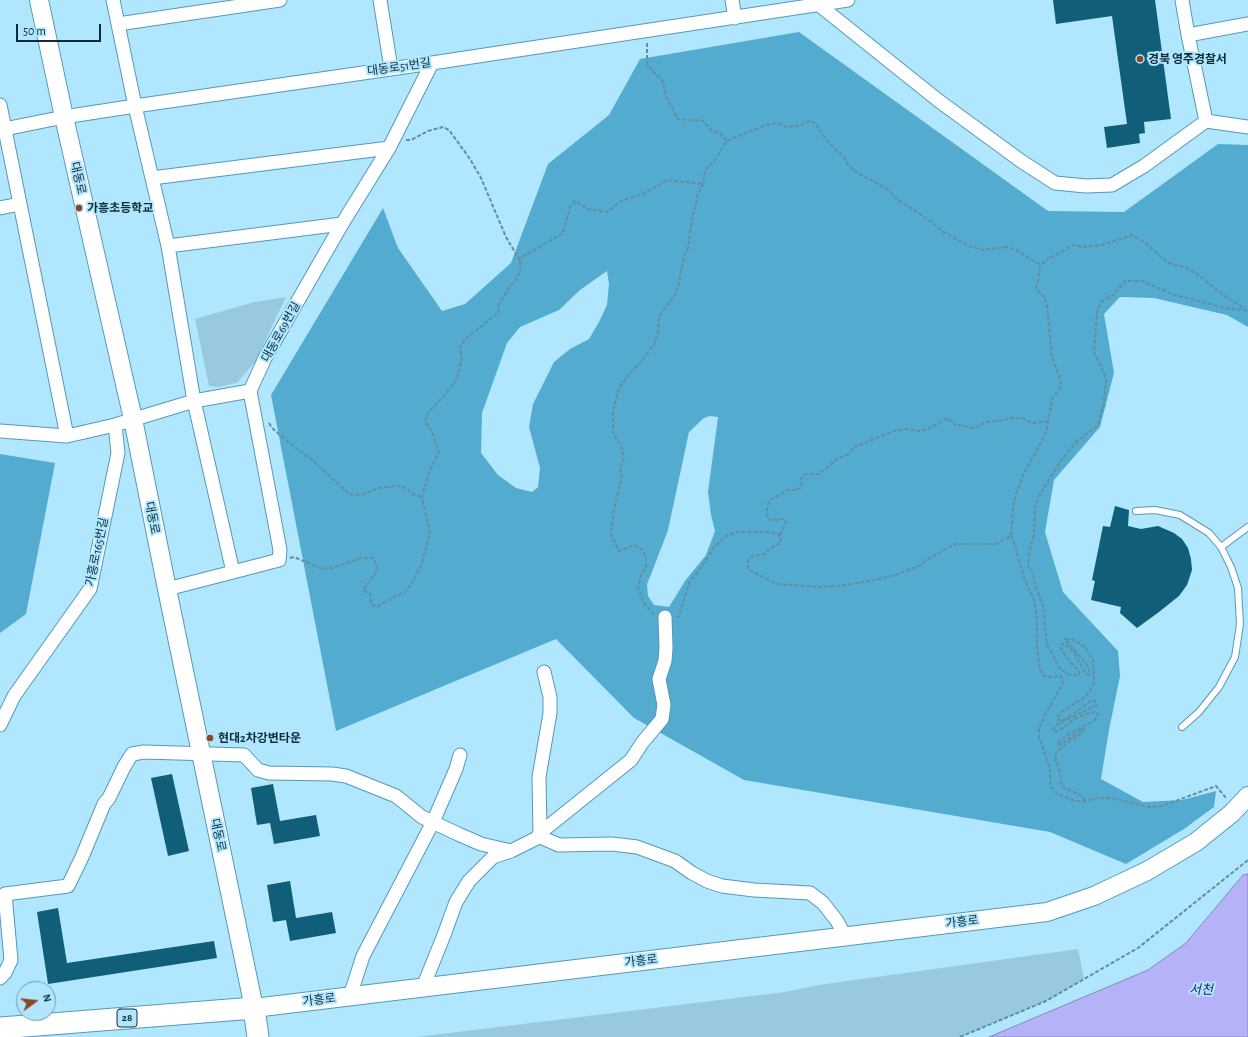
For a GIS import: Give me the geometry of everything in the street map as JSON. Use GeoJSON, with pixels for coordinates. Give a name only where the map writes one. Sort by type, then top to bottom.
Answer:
{"type":"FeatureCollection","features":[{"type":"Feature","properties":{"kind":"main road","name":"대동로"},"geometry":{"type":"LineString","coordinates":[[39,0],[132,419],[254,1008],[258,1037]]}},
{"type":"Feature","properties":{"kind":"main road","name":"가흥로"},"geometry":{"type":"LineString","coordinates":[[0,1028],[254,1008],[1047,912],[1094,896],[1148,871],[1196,842],[1235,810],[1248,796]]}},
{"type":"Feature","properties":{"kind":"street"},"geometry":{"type":"LineString","coordinates":[[113,0],[135,106],[168,246],[194,401],[233,572]]}},
{"type":"Feature","properties":{"kind":"street"},"geometry":{"type":"LineString","coordinates":[[118,24],[280,0]]}},
{"type":"Feature","properties":{"kind":"street"},"geometry":{"type":"LineString","coordinates":[[380,0],[391,68]]}},
{"type":"Feature","properties":{"kind":"street"},"geometry":{"type":"LineString","coordinates":[[732,0],[735,18]]}},
{"type":"Feature","properties":{"kind":"street","name":"대동로51번길"},"geometry":{"type":"LineString","coordinates":[[2,130],[64,117],[135,106],[848,0]]}},
{"type":"Feature","properties":{"kind":"street"},"geometry":{"type":"LineString","coordinates":[[1182,0],[1206,121]]}},
{"type":"Feature","properties":{"kind":"street"},"geometry":{"type":"LineString","coordinates":[[819,4],[939,101],[1021,161],[1055,182],[1086,186],[1112,185],[1144,166],[1206,121],[1248,127]]}},
{"type":"Feature","properties":{"kind":"street"},"geometry":{"type":"LineString","coordinates":[[1188,35],[1248,24]]}},
{"type":"Feature","properties":{"kind":"street","name":"대동로69번길"},"geometry":{"type":"LineString","coordinates":[[250,391],[265,358],[342,224],[392,142],[432,63]]}},
{"type":"Feature","properties":{"kind":"street"},"geometry":{"type":"LineString","coordinates":[[0,105],[2,130],[20,204],[67,436]]}},
{"type":"Feature","properties":{"kind":"street"},"geometry":{"type":"LineString","coordinates":[[152,178],[392,142]]}},
{"type":"Feature","properties":{"kind":"street"},"geometry":{"type":"LineString","coordinates":[[0,208],[20,204]]}},
{"type":"Feature","properties":{"kind":"street"},"geometry":{"type":"LineString","coordinates":[[168,246],[342,224]]}},
{"type":"Feature","properties":{"kind":"street"},"geometry":{"type":"LineString","coordinates":[[0,430],[67,436],[115,425],[194,401],[250,391],[280,550],[279,560],[167,589]]}},
{"type":"Feature","properties":{"kind":"street","name":"가흥로165번길"},"geometry":{"type":"LineString","coordinates":[[0,725],[14,696],[90,589],[118,453],[115,425]]}},
{"type":"Feature","properties":{"kind":"street"},"geometry":{"type":"LineString","coordinates":[[422,987],[444,936],[456,902],[469,881],[493,857],[511,852],[537,838],[631,760],[642,743],[662,720],[664,705],[659,678],[665,661],[665,617]]}},
{"type":"Feature","properties":{"kind":"street"},"geometry":{"type":"LineString","coordinates":[[539,835],[539,777],[550,708],[550,697],[544,672]]}},
{"type":"Feature","properties":{"kind":"street"},"geometry":{"type":"LineString","coordinates":[[0,978],[5,973],[11,960],[2,895],[68,886],[104,804],[109,798],[132,754],[144,752],[244,755],[258,770],[269,773],[332,774],[346,776],[377,787],[396,796],[422,816],[481,844],[511,852]]}},
{"type":"Feature","properties":{"kind":"street"},"geometry":{"type":"LineString","coordinates":[[350,996],[363,956],[434,822],[456,769],[460,755]]}},
{"type":"Feature","properties":{"kind":"street"},"geometry":{"type":"LineString","coordinates":[[539,835],[558,845],[612,844],[637,847],[675,861],[707,881],[722,886],[754,890],[810,893],[823,903],[837,921],[845,936]]}},
{"type":"Feature","properties":{"kind":"lane"},"geometry":{"type":"LineString","coordinates":[[1136,511],[1155,510],[1180,515],[1209,533],[1221,547],[1231,567],[1238,588],[1240,624],[1235,657],[1219,687],[1199,712],[1182,727]]}},
{"type":"Feature","properties":{"kind":"lane"},"geometry":{"type":"LineString","coordinates":[[1221,547],[1248,527]]}},
{"type":"Feature","properties":{"kind":"path"},"geometry":{"type":"LineString","coordinates":[[647,31],[648,64],[656,75],[662,80],[667,99],[678,120],[703,121],[711,130],[721,134],[727,141]]}},
{"type":"Feature","properties":{"kind":"path"},"geometry":{"type":"LineString","coordinates":[[780,536],[770,532],[736,532],[726,536],[714,547],[702,566],[689,582],[679,616],[665,617],[655,616],[644,603],[638,588],[641,574],[646,567],[646,559],[642,550],[634,545],[618,551],[611,534],[615,504],[622,476],[620,469],[624,458],[622,448],[613,433],[613,411],[618,388],[642,361],[654,344],[658,332],[659,319],[675,295],[678,287],[684,257],[688,248],[692,218],[697,197],[703,184],[705,170],[714,161],[727,141],[766,125],[779,123],[787,126],[800,126],[809,122],[815,123],[827,141],[842,156],[849,166],[859,174],[889,190],[894,197],[960,242],[983,250],[1005,247],[1014,249],[1039,264],[1046,262],[1049,257],[1055,256],[1073,245],[1084,248],[1102,245],[1132,235],[1144,242],[1169,263],[1184,267],[1196,273],[1222,294],[1246,310],[1248,314]]}},
{"type":"Feature","properties":{"kind":"path"},"geometry":{"type":"LineString","coordinates":[[279,560],[294,557],[329,570],[361,558],[373,558],[377,566],[377,571],[363,590],[370,594],[372,604],[378,607],[395,596],[404,593],[412,583],[421,566],[430,534],[422,497],[429,472],[439,452],[431,430],[425,421],[428,413],[457,379],[462,358],[460,348],[464,340],[498,313],[499,305],[508,289],[517,278],[521,266],[506,237],[481,178],[470,159],[449,130],[442,127],[428,131],[411,140],[392,142]]}},
{"type":"Feature","properties":{"kind":"path"},"geometry":{"type":"LineString","coordinates":[[518,259],[563,233],[570,207],[575,202],[588,210],[607,212],[622,200],[642,194],[667,180],[703,184]]}},
{"type":"Feature","properties":{"kind":"path"},"geometry":{"type":"LineString","coordinates":[[1039,264],[1040,271],[1036,289],[1045,298],[1052,357],[1062,381],[1060,388],[1052,399],[1046,433],[1022,477],[1015,497],[1012,508],[1011,536],[1025,580],[1034,600],[1040,670],[1044,676],[1061,676],[1063,683],[1039,728],[1039,738],[1050,769],[1051,787],[1057,794],[1076,801],[1104,798],[1149,807],[1162,806],[1216,786],[1235,810]]}},
{"type":"Feature","properties":{"kind":"path"},"geometry":{"type":"LineString","coordinates":[[1085,801],[1082,796],[1063,787],[1055,758],[1056,753],[1083,732],[1083,729],[1063,743],[1059,745],[1057,744],[1069,734],[1094,720],[1098,714],[1095,712],[1089,713],[1076,718],[1058,732],[1055,732],[1053,729],[1058,724],[1097,705],[1096,701],[1092,701],[1066,719],[1058,720],[1057,718],[1060,713],[1085,697],[1094,684],[1093,660],[1086,646],[1075,640],[1066,639],[1088,666],[1090,672],[1089,675],[1086,674],[1073,651],[1065,644],[1062,644],[1060,647],[1066,657],[1079,672],[1079,675],[1067,674],[1060,668],[1047,645],[1043,606],[1036,587],[1034,576],[1028,566],[1034,534],[1035,506],[1039,496],[1060,462],[1076,442],[1098,425],[1104,404],[1106,378],[1094,352],[1097,312],[1102,301],[1113,296],[1125,281],[1142,281],[1175,294],[1230,309],[1246,310]]}},
{"type":"Feature","properties":{"kind":"path"},"geometry":{"type":"LineString","coordinates":[[268,417],[272,428],[311,459],[349,494],[361,495],[379,488],[399,486],[412,494],[422,497]]}},
{"type":"Feature","properties":{"kind":"path"},"geometry":{"type":"LineString","coordinates":[[1011,536],[996,544],[955,544],[931,557],[919,566],[896,575],[846,585],[820,587],[777,584],[748,570],[747,564],[753,556],[764,554],[771,548],[782,543],[780,536],[786,522],[784,519],[770,520],[767,516],[766,506],[770,500],[788,490],[795,490],[802,487],[801,478],[806,474],[819,474],[837,459],[849,454],[854,447],[894,431],[906,429],[920,431],[928,429],[948,418],[955,425],[963,425],[972,428],[986,422],[1010,418],[1022,418],[1033,422],[1048,421]]}},
{"type":"Feature","properties":{"kind":"path"},"geometry":{"type":"LineString","coordinates":[[960,1037],[1046,1001],[1138,948],[1248,860]]}},
{"type":"Feature","properties":{"kind":"shaded area"},"geometry":{"type":"Polygon","coordinates":[[[799,32],[1048,211],[1124,212],[1218,144],[1248,145],[1248,327],[1227,315],[1154,298],[1120,297],[1104,314],[1114,373],[1100,427],[1054,480],[1045,532],[1063,592],[1118,651],[1120,676],[1101,779],[1143,802],[1182,800],[1216,791],[1214,807],[1184,829],[1126,864],[1050,832],[744,780],[634,718],[556,639],[336,731],[271,395],[383,208],[398,248],[442,311],[465,304],[511,263],[548,164],[609,115],[640,59],[799,32]],[[607,271],[580,290],[559,310],[520,327],[507,343],[482,413],[481,453],[498,475],[516,488],[532,492],[538,487],[540,468],[529,427],[533,404],[554,362],[570,349],[589,339],[599,322],[607,305],[609,284],[607,271]],[[710,416],[704,418],[689,432],[668,530],[647,584],[648,596],[654,605],[669,607],[685,581],[706,555],[715,531],[708,492],[718,417],[710,416]]]}},
{"type":"Feature","properties":{"kind":"shaded area"},"geometry":{"type":"Polygon","coordinates":[[[286,297],[255,362],[237,383],[218,387],[209,386],[195,319],[255,302],[286,297]]]}},
{"type":"Feature","properties":{"kind":"shaded area"},"geometry":{"type":"Polygon","coordinates":[[[0,454],[55,463],[26,614],[0,633],[0,454]]]}},
{"type":"Feature","properties":{"kind":"shaded area"},"geometry":{"type":"Polygon","coordinates":[[[1078,949],[1084,979],[1046,1001],[960,1037],[417,1037],[785,992],[819,985],[1078,949]]]}},
{"type":"Feature","properties":{"kind":"water","name":"서천"},"geometry":{"type":"Polygon","coordinates":[[[1248,874],[1248,1037],[989,1037],[1148,970],[1186,943],[1243,875],[1248,874]]]}},
{"type":"Feature","properties":{"kind":"building","name":"경북 영주경찰서"},"geometry":{"type":"Polygon","coordinates":[[[1053,0],[1155,0],[1171,119],[1144,122],[1145,133],[1139,134],[1140,143],[1107,148],[1104,127],[1127,124],[1112,16],[1056,24],[1053,0]]]}},
{"type":"Feature","properties":{"kind":"building"},"geometry":{"type":"Polygon","coordinates":[[[1115,506],[1129,510],[1128,526],[1141,529],[1158,526],[1174,533],[1182,539],[1188,548],[1191,559],[1192,570],[1187,585],[1179,596],[1137,628],[1120,613],[1121,607],[1091,600],[1095,581],[1092,580],[1103,526],[1110,527],[1115,506]]]}},
{"type":"Feature","properties":{"kind":"building"},"geometry":{"type":"Polygon","coordinates":[[[172,774],[189,851],[168,856],[151,778],[172,774]]]}},
{"type":"Feature","properties":{"kind":"building"},"geometry":{"type":"Polygon","coordinates":[[[273,784],[280,821],[316,815],[320,836],[274,844],[270,823],[257,825],[251,788],[273,784]]]}},
{"type":"Feature","properties":{"kind":"building"},"geometry":{"type":"Polygon","coordinates":[[[290,881],[296,918],[332,912],[336,933],[290,941],[286,920],[273,922],[267,885],[290,881]]]}},
{"type":"Feature","properties":{"kind":"building"},"geometry":{"type":"Polygon","coordinates":[[[58,908],[67,963],[214,941],[217,958],[56,983],[56,981],[48,981],[37,912],[58,908]]]}},
{"type":"Feature","properties":{"kind":"place","name":"경북 영주경찰서"},"geometry":{"type":"Point","coordinates":[1140,59]}},
{"type":"Feature","properties":{"kind":"place","name":"가흥초등학교"},"geometry":{"type":"Point","coordinates":[79,208]}},
{"type":"Feature","properties":{"kind":"place","name":"현대2차강변타운"},"geometry":{"type":"Point","coordinates":[210,738]}}]}
